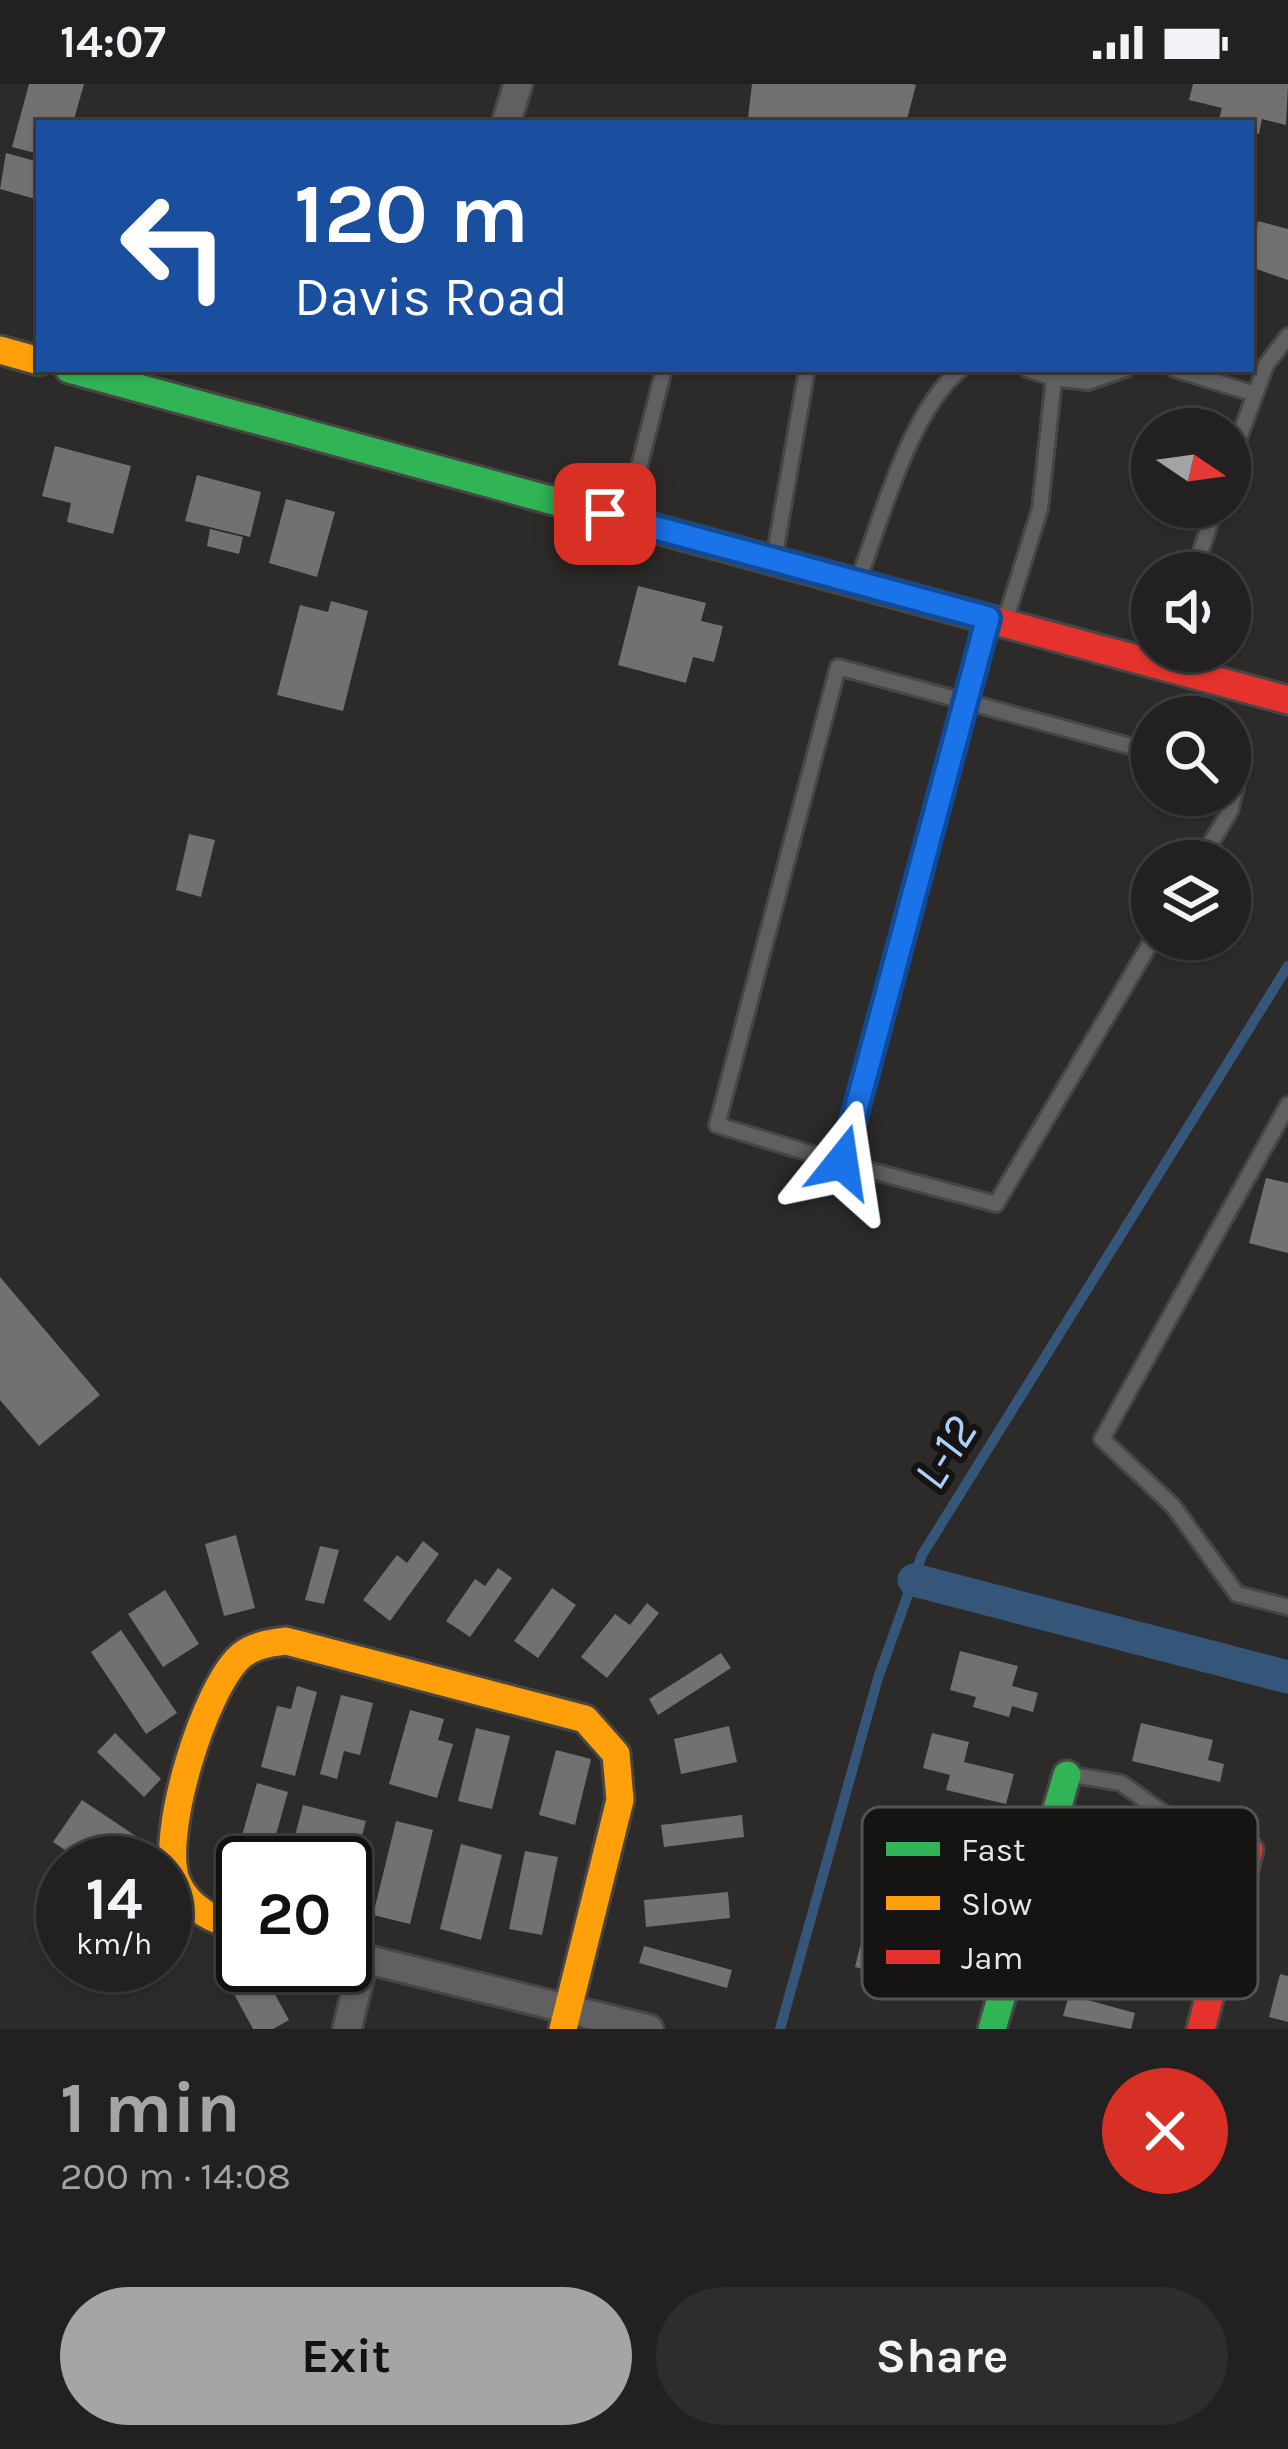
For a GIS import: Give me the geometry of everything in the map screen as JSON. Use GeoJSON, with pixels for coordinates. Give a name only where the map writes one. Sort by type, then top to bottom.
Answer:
{"type":"FeatureCollection","features":[{"type":"Feature","properties":{"kind":"street"},"geometry":{"type":"LineString","coordinates":[[507,120],[518,84]]}},
{"type":"Feature","properties":{"kind":"street"},"geometry":{"type":"LineString","coordinates":[[0,350],[36,360]]}},
{"type":"Feature","properties":{"kind":"street"},"geometry":{"type":"LineString","coordinates":[[80,372],[996,621],[1131,651]]}},
{"type":"Feature","properties":{"kind":"street"},"geometry":{"type":"LineString","coordinates":[[1205,672],[1288,700]]}},
{"type":"Feature","properties":{"kind":"street"},"geometry":{"type":"LineString","coordinates":[[216,1919],[204,1915],[175,1878],[170,1855],[224,1672],[241,1655],[286,1641],[585,1719],[616,1754],[620,1800],[567,2019]]}},
{"type":"Feature","properties":{"kind":"street"},"geometry":{"type":"LineString","coordinates":[[1058,1807],[1067,1775]]}},
{"type":"Feature","properties":{"kind":"street"},"geometry":{"type":"LineString","coordinates":[[372,1962],[567,2019],[649,2029]]}},
{"type":"Feature","properties":{"kind":"street"},"geometry":{"type":"LineString","coordinates":[[347,2029],[351,1992]]}},
{"type":"Feature","properties":{"kind":"street"},"geometry":{"type":"LineString","coordinates":[[992,2029],[1001,1999]]}},
{"type":"Feature","properties":{"kind":"street"},"geometry":{"type":"LineString","coordinates":[[1201,2029],[1209,1999]]}},
{"type":"Feature","properties":{"kind":"lane"},"geometry":{"type":"LineString","coordinates":[[1250,408],[1288,336]]}},
{"type":"Feature","properties":{"kind":"lane"},"geometry":{"type":"LineString","coordinates":[[626,520],[663,372]]}},
{"type":"Feature","properties":{"kind":"lane"},"geometry":{"type":"LineString","coordinates":[[774,560],[806,372]]}},
{"type":"Feature","properties":{"kind":"lane"},"geometry":{"type":"LineString","coordinates":[[857,582],[927,410],[959,372]]}},
{"type":"Feature","properties":{"kind":"lane"},"geometry":{"type":"LineString","coordinates":[[1036,372],[1088,382],[1117,372]]}},
{"type":"Feature","properties":{"kind":"lane"},"geometry":{"type":"LineString","coordinates":[[1184,372],[1255,394]]}},
{"type":"Feature","properties":{"kind":"lane"},"geometry":{"type":"LineString","coordinates":[[842,1162],[965,701],[1040,509],[1054,378]]}},
{"type":"Feature","properties":{"kind":"lane"},"geometry":{"type":"LineString","coordinates":[[1131,746],[838,668],[717,1125],[996,1204],[1141,960]]}},
{"type":"Feature","properties":{"kind":"lane"},"geometry":{"type":"LineString","coordinates":[[1288,1105],[1102,1439],[1173,1506],[1238,1594],[1288,1607]]}},
{"type":"Feature","properties":{"kind":"lane"},"geometry":{"type":"LineString","coordinates":[[1067,1775],[1121,1783],[1155,1807]]}},
{"type":"Feature","properties":{"kind":"building"},"geometry":{"type":"Polygon","coordinates":[[[29,84],[84,84],[74,120],[36,120],[36,153],[12,147],[29,84]]]}},
{"type":"Feature","properties":{"kind":"building"},"geometry":{"type":"Polygon","coordinates":[[[752,84],[916,85],[907,120],[748,118],[752,84]]]}},
{"type":"Feature","properties":{"kind":"building"},"geometry":{"type":"Polygon","coordinates":[[[1193,84],[1288,84],[1286,125],[1262,119],[1259,134],[1254,133],[1254,120],[1219,120],[1222,108],[1189,100],[1193,84]]]}},
{"type":"Feature","properties":{"kind":"building"},"geometry":{"type":"Polygon","coordinates":[[[6,153],[36,161],[36,199],[0,189],[6,153]]]}},
{"type":"Feature","properties":{"kind":"building"},"geometry":{"type":"Polygon","coordinates":[[[1258,221],[1288,229],[1288,280],[1254,268],[1258,221]]]}},
{"type":"Feature","properties":{"kind":"building"},"geometry":{"type":"Polygon","coordinates":[[[55,446],[131,466],[113,534],[67,522],[71,503],[42,496],[55,446]]]}},
{"type":"Feature","properties":{"kind":"building"},"geometry":{"type":"Polygon","coordinates":[[[197,475],[261,492],[250,537],[185,521],[197,475]]]}},
{"type":"Feature","properties":{"kind":"building"},"geometry":{"type":"Polygon","coordinates":[[[286,499],[335,512],[317,577],[269,563],[286,499]]]}},
{"type":"Feature","properties":{"kind":"building"},"geometry":{"type":"Polygon","coordinates":[[[210,529],[243,537],[239,554],[207,546],[210,529]]]}},
{"type":"Feature","properties":{"kind":"building"},"geometry":{"type":"Polygon","coordinates":[[[638,586],[706,603],[701,621],[723,626],[714,662],[693,657],[686,683],[618,665],[638,586]]]}},
{"type":"Feature","properties":{"kind":"building"},"geometry":{"type":"Polygon","coordinates":[[[331,601],[368,611],[343,711],[277,695],[300,605],[328,612],[331,601]]]}},
{"type":"Feature","properties":{"kind":"building"},"geometry":{"type":"Polygon","coordinates":[[[189,834],[215,840],[201,897],[176,890],[189,834]]]}},
{"type":"Feature","properties":{"kind":"building"},"geometry":{"type":"Polygon","coordinates":[[[1266,1178],[1288,1183],[1288,1253],[1249,1243],[1266,1178]]]}},
{"type":"Feature","properties":{"kind":"building"},"geometry":{"type":"Polygon","coordinates":[[[0,1277],[100,1395],[39,1446],[0,1400],[0,1277]]]}},
{"type":"Feature","properties":{"kind":"building"},"geometry":{"type":"Polygon","coordinates":[[[236,1535],[255,1608],[224,1616],[205,1544],[236,1535]]]}},
{"type":"Feature","properties":{"kind":"building"},"geometry":{"type":"Polygon","coordinates":[[[423,1541],[439,1554],[390,1621],[363,1600],[397,1555],[407,1563],[423,1541]]]}},
{"type":"Feature","properties":{"kind":"building"},"geometry":{"type":"Polygon","coordinates":[[[320,1546],[339,1550],[324,1604],[305,1600],[320,1546]]]}},
{"type":"Feature","properties":{"kind":"building"},"geometry":{"type":"Polygon","coordinates":[[[498,1568],[512,1578],[470,1637],[446,1621],[475,1579],[485,1586],[498,1568]]]}},
{"type":"Feature","properties":{"kind":"building"},"geometry":{"type":"Polygon","coordinates":[[[552,1588],[576,1605],[538,1658],[514,1641],[552,1588]]]}},
{"type":"Feature","properties":{"kind":"building"},"geometry":{"type":"Polygon","coordinates":[[[165,1590],[199,1644],[163,1667],[128,1614],[165,1590]]]}},
{"type":"Feature","properties":{"kind":"building"},"geometry":{"type":"Polygon","coordinates":[[[647,1603],[659,1613],[607,1678],[581,1657],[615,1614],[630,1625],[647,1603]]]}},
{"type":"Feature","properties":{"kind":"building"},"geometry":{"type":"Polygon","coordinates":[[[121,1630],[177,1713],[146,1734],[91,1652],[121,1630]]]}},
{"type":"Feature","properties":{"kind":"building"},"geometry":{"type":"Polygon","coordinates":[[[960,1651],[1018,1666],[1012,1686],[1038,1693],[1033,1712],[1012,1706],[1009,1717],[973,1707],[976,1697],[950,1690],[960,1651]]]}},
{"type":"Feature","properties":{"kind":"building"},"geometry":{"type":"Polygon","coordinates":[[[721,1653],[731,1668],[658,1715],[649,1699],[721,1653]]]}},
{"type":"Feature","properties":{"kind":"building"},"geometry":{"type":"Polygon","coordinates":[[[297,1686],[317,1692],[295,1776],[261,1767],[277,1706],[291,1709],[297,1686]]]}},
{"type":"Feature","properties":{"kind":"building"},"geometry":{"type":"Polygon","coordinates":[[[341,1695],[373,1703],[360,1755],[344,1751],[337,1779],[320,1774],[341,1695]]]}},
{"type":"Feature","properties":{"kind":"building"},"geometry":{"type":"Polygon","coordinates":[[[410,1710],[444,1719],[438,1740],[453,1744],[437,1798],[389,1784],[410,1710]]]}},
{"type":"Feature","properties":{"kind":"building"},"geometry":{"type":"Polygon","coordinates":[[[1141,1723],[1213,1740],[1208,1760],[1224,1764],[1220,1782],[1132,1761],[1141,1723]]]}},
{"type":"Feature","properties":{"kind":"building"},"geometry":{"type":"Polygon","coordinates":[[[729,1726],[737,1762],[681,1774],[674,1739],[729,1726]]]}},
{"type":"Feature","properties":{"kind":"building"},"geometry":{"type":"Polygon","coordinates":[[[476,1728],[510,1736],[492,1809],[458,1801],[476,1728]]]}},
{"type":"Feature","properties":{"kind":"building"},"geometry":{"type":"Polygon","coordinates":[[[115,1733],[161,1779],[144,1797],[97,1752],[115,1733]]]}},
{"type":"Feature","properties":{"kind":"building"},"geometry":{"type":"Polygon","coordinates":[[[932,1733],[969,1742],[964,1762],[1014,1774],[1006,1804],[946,1790],[950,1775],[923,1768],[932,1733]]]}},
{"type":"Feature","properties":{"kind":"building"},"geometry":{"type":"Polygon","coordinates":[[[556,1750],[591,1759],[575,1825],[539,1815],[556,1750]]]}},
{"type":"Feature","properties":{"kind":"building"},"geometry":{"type":"Polygon","coordinates":[[[257,1783],[288,1792],[276,1836],[242,1836],[257,1783]]]}},
{"type":"Feature","properties":{"kind":"building"},"geometry":{"type":"Polygon","coordinates":[[[82,1800],[136,1836],[57,1836],[82,1800]]]}},
{"type":"Feature","properties":{"kind":"building"},"geometry":{"type":"Polygon","coordinates":[[[303,1805],[366,1821],[362,1836],[295,1836],[303,1805]]]}},
{"type":"Feature","properties":{"kind":"building"},"geometry":{"type":"Polygon","coordinates":[[[742,1815],[744,1837],[664,1847],[661,1825],[742,1815]]]}},
{"type":"Feature","properties":{"kind":"building"},"geometry":{"type":"Polygon","coordinates":[[[396,1821],[433,1830],[410,1924],[373,1915],[396,1821]]]}},
{"type":"Feature","properties":{"kind":"building"},"geometry":{"type":"Polygon","coordinates":[[[461,1844],[502,1855],[481,1940],[440,1929],[461,1844]]]}},
{"type":"Feature","properties":{"kind":"building"},"geometry":{"type":"Polygon","coordinates":[[[525,1851],[558,1857],[542,1935],[509,1929],[525,1851]]]}},
{"type":"Feature","properties":{"kind":"building"},"geometry":{"type":"Polygon","coordinates":[[[728,1892],[730,1918],[646,1927],[644,1900],[728,1892]]]}},
{"type":"Feature","properties":{"kind":"building"},"geometry":{"type":"Polygon","coordinates":[[[862,1939],[862,1969],[855,1967],[862,1939]]]}},
{"type":"Feature","properties":{"kind":"building"},"geometry":{"type":"Polygon","coordinates":[[[644,1946],[732,1970],[727,1988],[639,1963],[644,1946]]]}},
{"type":"Feature","properties":{"kind":"building"},"geometry":{"type":"Polygon","coordinates":[[[1280,1974],[1288,1976],[1288,2022],[1269,2017],[1280,1974]]]}},
{"type":"Feature","properties":{"kind":"building"},"geometry":{"type":"Polygon","coordinates":[[[233,1992],[274,1992],[289,2020],[273,2029],[253,2029],[233,1992]]]}},
{"type":"Feature","properties":{"kind":"building"},"geometry":{"type":"Polygon","coordinates":[[[1068,1999],[1135,2013],[1131,2029],[1063,2016],[1068,1999]]]}},
{"type":"Feature","properties":{"kind":"waterway","name":"L-12"},"geometry":{"type":"LineString","coordinates":[[780,2029],[878,1678],[922,1555],[1288,966]]}},
{"type":"Feature","properties":{"kind":"waterway"},"geometry":{"type":"LineString","coordinates":[[914,1580],[1288,1677]]}},
{"type":"Feature","properties":{"kind":"traffic: fast"},"geometry":{"type":"LineString","coordinates":[[80,372],[859,584]]}},
{"type":"Feature","properties":{"kind":"traffic: fast"},"geometry":{"type":"LineString","coordinates":[[1058,1807],[1067,1775]]}},
{"type":"Feature","properties":{"kind":"traffic: fast"},"geometry":{"type":"LineString","coordinates":[[992,2029],[1001,1999]]}},
{"type":"Feature","properties":{"kind":"traffic: slow"},"geometry":{"type":"LineString","coordinates":[[0,350],[36,360]]}},
{"type":"Feature","properties":{"kind":"traffic: slow"},"geometry":{"type":"LineString","coordinates":[[216,1919],[196,1907],[177,1882],[174,1832],[200,1728],[228,1672],[247,1652],[286,1641],[585,1719],[616,1754],[620,1800],[563,2029]]}},
{"type":"Feature","properties":{"kind":"traffic: jam"},"geometry":{"type":"LineString","coordinates":[[859,584],[1288,700]]}},
{"type":"Feature","properties":{"kind":"traffic: jam"},"geometry":{"type":"LineString","coordinates":[[1201,2029],[1209,1999]]}},
{"type":"Feature","properties":{"kind":"route"},"geometry":{"type":"LineString","coordinates":[[605,514],[988,618],[842,1162]]}}]}
